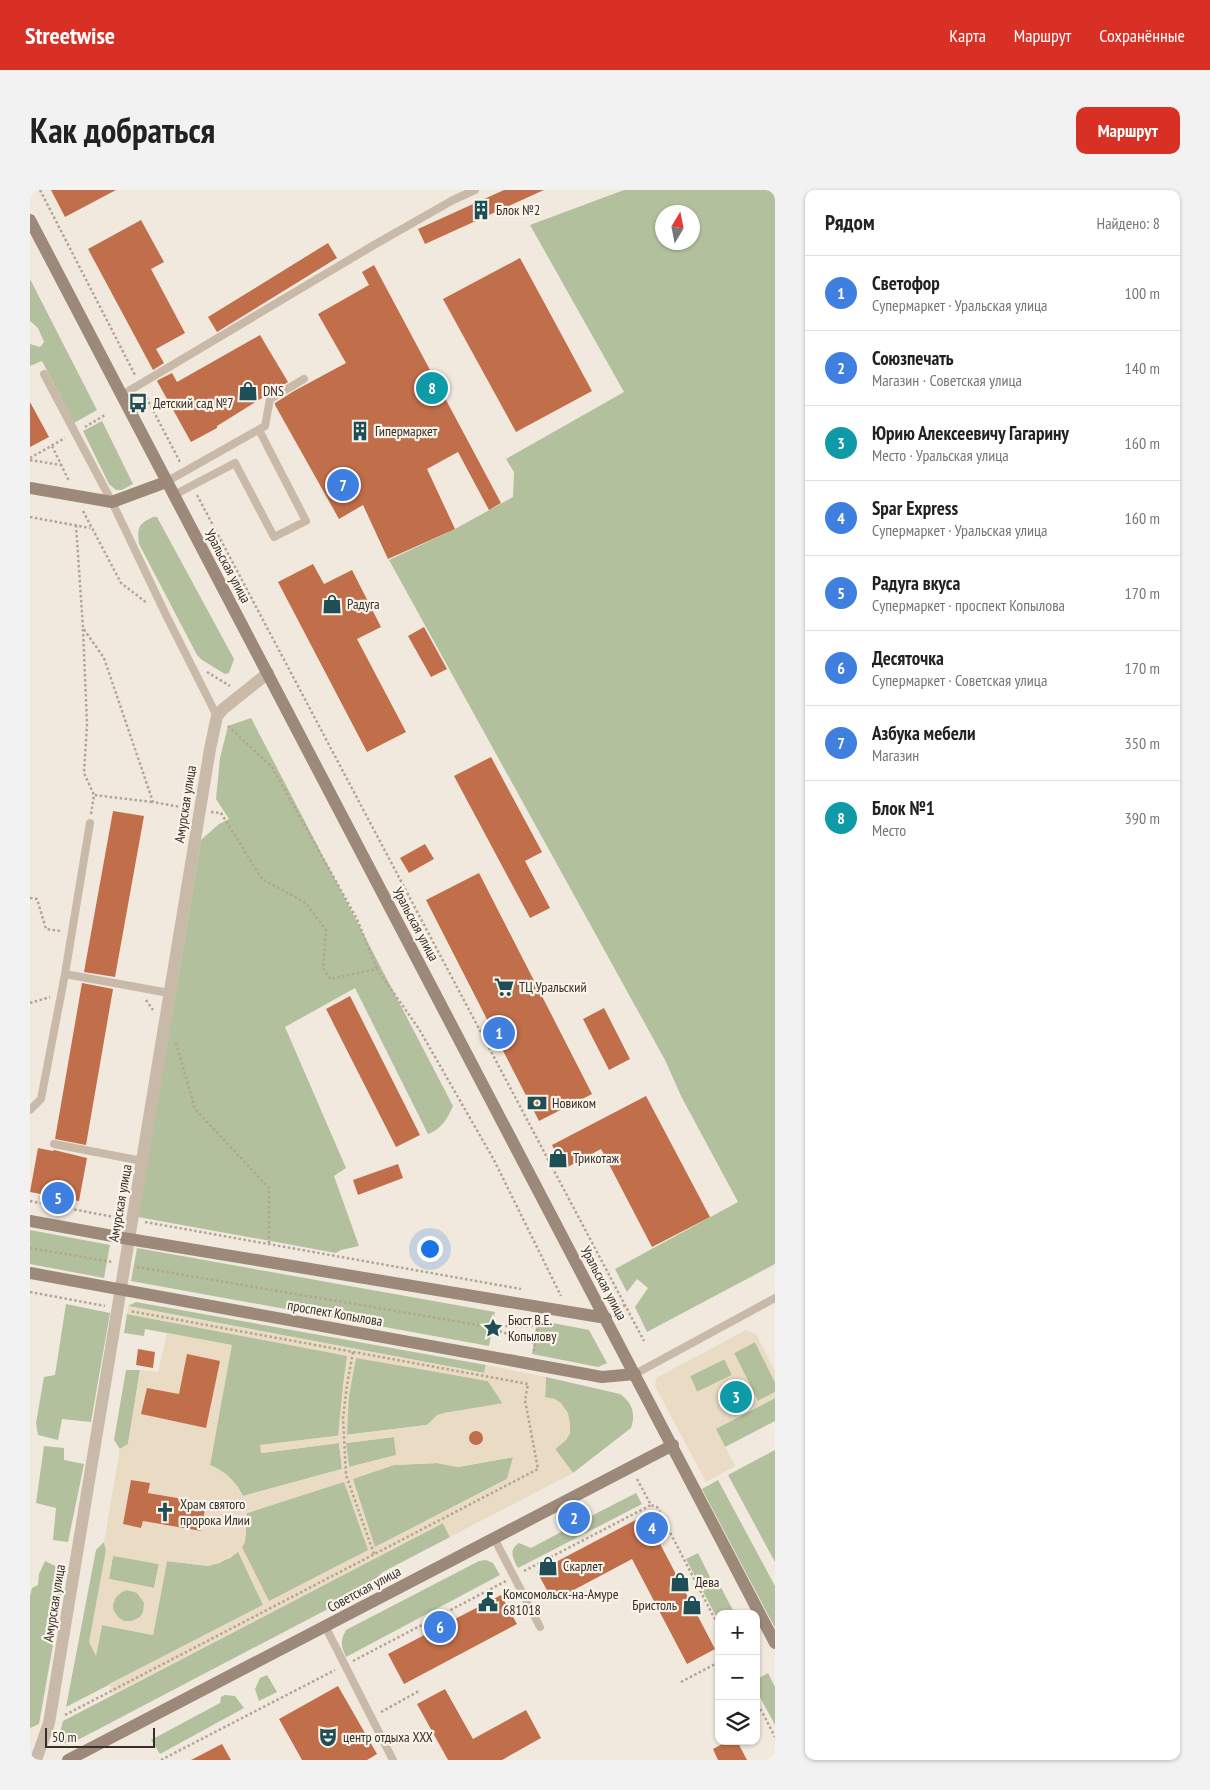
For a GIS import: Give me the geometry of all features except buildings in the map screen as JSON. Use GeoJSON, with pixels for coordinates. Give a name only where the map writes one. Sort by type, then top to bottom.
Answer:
{"type":"FeatureCollection","features":[{"type":"Feature","properties":{"kind":"street","name":"Уральская улица"},"geometry":{"type":"LineString","coordinates":[[30,220],[775,1643]]}},
{"type":"Feature","properties":{"kind":"street"},"geometry":{"type":"LineString","coordinates":[[30,488],[112,502],[166,482]]}},
{"type":"Feature","properties":{"kind":"street"},"geometry":{"type":"LineString","coordinates":[[217,716],[268,673]]}},
{"type":"Feature","properties":{"kind":"street","name":"Амурская улица"},"geometry":{"type":"LineString","coordinates":[[36,1760],[49,1723],[169,993],[217,716]]}},
{"type":"Feature","properties":{"kind":"street"},"geometry":{"type":"LineString","coordinates":[[30,1221],[606,1318]]}},
{"type":"Feature","properties":{"kind":"street","name":"проспект Копылова"},"geometry":{"type":"LineString","coordinates":[[30,1273],[602,1377],[635,1374]]}},
{"type":"Feature","properties":{"kind":"street","name":"Советская улица"},"geometry":{"type":"LineString","coordinates":[[68,1760],[673,1445]]}},
{"type":"Feature","properties":{"kind":"lane"},"geometry":{"type":"LineString","coordinates":[[122,395],[374,245],[453,200],[475,190]]}},
{"type":"Feature","properties":{"kind":"lane"},"geometry":{"type":"LineString","coordinates":[[44,374],[112,502],[167,618],[217,716]]}},
{"type":"Feature","properties":{"kind":"lane"},"geometry":{"type":"LineString","coordinates":[[166,482],[265,426],[270,398],[304,379]]}},
{"type":"Feature","properties":{"kind":"lane"},"geometry":{"type":"LineString","coordinates":[[174,495],[235,463],[274,537],[306,521],[259,430]]}},
{"type":"Feature","properties":{"kind":"lane"},"geometry":{"type":"LineString","coordinates":[[30,1110],[42,1100],[90,823]]}},
{"type":"Feature","properties":{"kind":"lane"},"geometry":{"type":"LineString","coordinates":[[65,974],[169,993]]}},
{"type":"Feature","properties":{"kind":"lane"},"geometry":{"type":"LineString","coordinates":[[54,1144],[142,1161]]}},
{"type":"Feature","properties":{"kind":"lane"},"geometry":{"type":"LineString","coordinates":[[635,1374],[775,1298]]}},
{"type":"Feature","properties":{"kind":"lane"},"geometry":{"type":"LineString","coordinates":[[494,1538],[540,1627]]}},
{"type":"Feature","properties":{"kind":"lane"},"geometry":{"type":"LineString","coordinates":[[325,1626],[393,1760]]}},
{"type":"Feature","properties":{"kind":"path"},"geometry":{"type":"LineString","coordinates":[[40,190],[185,471]]}},
{"type":"Feature","properties":{"kind":"path"},"geometry":{"type":"LineString","coordinates":[[30,460],[61,465],[52,446]]}},
{"type":"Feature","properties":{"kind":"path"},"geometry":{"type":"LineString","coordinates":[[192,485],[644,1341]]}},
{"type":"Feature","properties":{"kind":"path"},"geometry":{"type":"LineString","coordinates":[[30,516],[91,528],[121,583],[167,618]]}},
{"type":"Feature","properties":{"kind":"path"},"geometry":{"type":"LineString","coordinates":[[76,525],[87,724],[84,773],[94,795],[90,823]]}},
{"type":"Feature","properties":{"kind":"path"},"geometry":{"type":"LineString","coordinates":[[83,628],[104,658],[153,802]]}},
{"type":"Feature","properties":{"kind":"path"},"geometry":{"type":"LineString","coordinates":[[189,661],[242,693]]}},
{"type":"Feature","properties":{"kind":"path"},"geometry":{"type":"LineString","coordinates":[[217,716],[272,767],[357,919],[376,969],[419,1029],[494,1160],[561,1296],[552,1294]]}},
{"type":"Feature","properties":{"kind":"path"},"geometry":{"type":"LineString","coordinates":[[94,795],[221,813],[262,879],[306,903],[326,930],[323,968],[330,979],[376,969]]}},
{"type":"Feature","properties":{"kind":"path"},"geometry":{"type":"LineString","coordinates":[[30,898],[37,899],[46,929],[71,933]]}},
{"type":"Feature","properties":{"kind":"path"},"geometry":{"type":"LineString","coordinates":[[136,987],[174,1036],[195,1109],[269,1188],[269,1244]]}},
{"type":"Feature","properties":{"kind":"path"},"geometry":{"type":"LineString","coordinates":[[30,1003],[61,994]]}},
{"type":"Feature","properties":{"kind":"path"},"geometry":{"type":"LineString","coordinates":[[30,1201],[525,1289]]}},
{"type":"Feature","properties":{"kind":"path"},"geometry":{"type":"LineString","coordinates":[[30,1248],[484,1326],[535,1343]]}},
{"type":"Feature","properties":{"kind":"path"},"geometry":{"type":"LineString","coordinates":[[30,1292],[528,1384],[525,1400],[538,1469],[49,1723]]}},
{"type":"Feature","properties":{"kind":"path"},"geometry":{"type":"LineString","coordinates":[[613,1304],[626,1306]]}},
{"type":"Feature","properties":{"kind":"path"},"geometry":{"type":"LineString","coordinates":[[533,1358],[540,1313]]}},
{"type":"Feature","properties":{"kind":"path"},"geometry":{"type":"LineString","coordinates":[[484,1326],[538,1326]]}},
{"type":"Feature","properties":{"kind":"path"},"geometry":{"type":"LineString","coordinates":[[353,1352],[344,1418],[346,1475],[374,1554]]}},
{"type":"Feature","properties":{"kind":"path"},"geometry":{"type":"LineString","coordinates":[[629,1482],[637,1478],[651,1505],[657,1507],[715,1619]]}},
{"type":"Feature","properties":{"kind":"path"},"geometry":{"type":"LineString","coordinates":[[161,1760],[651,1505]]}},
{"type":"Feature","properties":{"kind":"path"},"geometry":{"type":"LineString","coordinates":[[681,1682],[715,1664]]}},
{"type":"Feature","properties":{"kind":"path"},"geometry":{"type":"LineString","coordinates":[[371,1717],[419,1691]]}},
{"type":"Feature","properties":{"kind":"path"},"geometry":{"type":"LineString","coordinates":[[760,1708],[775,1737]]}},
{"type":"Feature","properties":{"kind":"green space"},"geometry":{"type":"Polygon","coordinates":[[[624,190],[775,190],[775,1264],[647,1332],[635,1307],[648,1288],[637,1279],[627,1292],[615,1269],[738,1202],[681,1096],[665,1060],[389,560],[455,529],[513,497],[514,472],[506,459],[624,392],[530,225],[624,190]]]}},
{"type":"Feature","properties":{"kind":"green space"},"geometry":{"type":"Polygon","coordinates":[[[30,279],[97,410],[74,423],[42,361],[30,366],[30,344],[40,347],[44,342],[38,328],[30,321],[30,279]]]}},
{"type":"Feature","properties":{"kind":"green space"},"geometry":{"type":"Polygon","coordinates":[[[102,421],[133,484],[122,490],[116,490],[109,484],[83,431],[102,421]]]}},
{"type":"Feature","properties":{"kind":"green space"},"geometry":{"type":"Polygon","coordinates":[[[153,517],[157,517],[234,659],[229,673],[225,674],[197,655],[139,544],[138,534],[141,524],[153,517]]]}},
{"type":"Feature","properties":{"kind":"green space"},"geometry":{"type":"Polygon","coordinates":[[[251,718],[453,1106],[444,1123],[428,1134],[355,988],[285,1027],[346,1168],[334,1176],[359,1246],[336,1253],[138,1217],[201,840],[219,824],[229,819],[216,799],[220,758],[228,726],[251,718]]]}},
{"type":"Feature","properties":{"kind":"green space"},"geometry":{"type":"Polygon","coordinates":[[[30,1230],[110,1245],[104,1278],[30,1264],[30,1230]]]}},
{"type":"Feature","properties":{"kind":"green space"},"geometry":{"type":"Polygon","coordinates":[[[137,1248],[495,1312],[489,1346],[131,1281],[137,1248]]]}},
{"type":"Feature","properties":{"kind":"green space"},"geometry":{"type":"Polygon","coordinates":[[[136,1302],[486,1365],[484,1373],[128,1306],[136,1302]]]}},
{"type":"Feature","properties":{"kind":"green space"},"geometry":{"type":"Polygon","coordinates":[[[66,1304],[110,1313],[91,1422],[62,1419],[58,1440],[38,1435],[36,1423],[44,1377],[55,1375],[66,1304]]]}},
{"type":"Feature","properties":{"kind":"green space"},"geometry":{"type":"Polygon","coordinates":[[[127,1314],[488,1381],[503,1404],[444,1413],[427,1425],[261,1445],[262,1453],[339,1443],[342,1469],[243,1496],[230,1478],[210,1465],[231,1345],[145,1329],[144,1336],[124,1333],[127,1314]]]}},
{"type":"Feature","properties":{"kind":"green space"},"geometry":{"type":"Polygon","coordinates":[[[537,1320],[589,1330],[607,1363],[598,1367],[532,1354],[537,1320]]]}},
{"type":"Feature","properties":{"kind":"green space"},"geometry":{"type":"Polygon","coordinates":[[[755,1342],[775,1382],[775,1392],[758,1401],[734,1353],[755,1342]]]}},
{"type":"Feature","properties":{"kind":"green space"},"geometry":{"type":"Polygon","coordinates":[[[725,1359],[732,1375],[697,1392],[690,1376],[725,1359]]]}},
{"type":"Feature","properties":{"kind":"green space"},"geometry":{"type":"Polygon","coordinates":[[[126,1370],[140,1370],[128,1444],[120,1449],[114,1440],[126,1370]]]}},
{"type":"Feature","properties":{"kind":"green space"},"geometry":{"type":"Polygon","coordinates":[[[546,1377],[620,1394],[632,1409],[631,1428],[573,1473],[555,1449],[566,1440],[570,1433],[545,1397],[546,1377]]]}},
{"type":"Feature","properties":{"kind":"green space"},"geometry":{"type":"Polygon","coordinates":[[[775,1398],[775,1421],[725,1447],[715,1429],[775,1398]]]}},
{"type":"Feature","properties":{"kind":"green space"},"geometry":{"type":"Polygon","coordinates":[[[394,1437],[397,1455],[349,1467],[346,1443],[394,1437]]]}},
{"type":"Feature","properties":{"kind":"green space"},"geometry":{"type":"Polygon","coordinates":[[[44,1446],[64,1448],[64,1460],[84,1464],[68,1542],[53,1540],[56,1508],[36,1503],[44,1446]]]}},
{"type":"Feature","properties":{"kind":"green space"},"geometry":{"type":"Polygon","coordinates":[[[775,1450],[775,1562],[728,1475],[775,1450]]]}},
{"type":"Feature","properties":{"kind":"green space"},"geometry":{"type":"Polygon","coordinates":[[[514,1457],[507,1479],[66,1707],[96,1550],[104,1542],[106,1550],[96,1655],[102,1625],[153,1635],[167,1561],[208,1566],[230,1558],[240,1550],[245,1542],[247,1513],[394,1465],[437,1463],[458,1467],[514,1457]]]}},
{"type":"Feature","properties":{"kind":"green space"},"geometry":{"type":"Polygon","coordinates":[[[718,1480],[775,1586],[775,1628],[702,1489],[718,1480]]]}},
{"type":"Feature","properties":{"kind":"green space"},"geometry":{"type":"Polygon","coordinates":[[[636,1493],[642,1504],[518,1568],[513,1558],[513,1549],[519,1543],[531,1548],[561,1532],[563,1520],[565,1519],[570,1527],[636,1493]]]}},
{"type":"Feature","properties":{"kind":"green space"},"geometry":{"type":"Polygon","coordinates":[[[443,1523],[450,1537],[383,1572],[364,1590],[72,1743],[64,1743],[59,1737],[63,1721],[443,1523]]]}},
{"type":"Feature","properties":{"kind":"green space"},"geometry":{"type":"Polygon","coordinates":[[[698,1553],[711,1579],[717,1580],[733,1610],[715,1610],[715,1614],[686,1559],[698,1553]]]}},
{"type":"Feature","properties":{"kind":"green space"},"geometry":{"type":"Polygon","coordinates":[[[113,1555],[159,1564],[154,1588],[109,1579],[113,1555]]]}},
{"type":"Feature","properties":{"kind":"green space"},"geometry":{"type":"Polygon","coordinates":[[[486,1560],[493,1563],[500,1575],[346,1657],[342,1644],[346,1630],[479,1561],[486,1560]]]}},
{"type":"Feature","properties":{"kind":"green space"},"geometry":{"type":"Polygon","coordinates":[[[45,1561],[66,1571],[39,1724],[30,1728],[30,1596],[32,1588],[38,1585],[39,1574],[45,1561]]]}},
{"type":"Feature","properties":{"kind":"green space"},"geometry":{"type":"Polygon","coordinates":[[[129,1590],[140,1595],[145,1606],[140,1617],[129,1622],[118,1617],[113,1606],[118,1595],[129,1590]]]}},
{"type":"Feature","properties":{"kind":"green space"},"geometry":{"type":"Polygon","coordinates":[[[768,1673],[775,1687],[775,1725],[760,1697],[760,1678],[768,1673]]]}},
{"type":"Feature","properties":{"kind":"green space"},"geometry":{"type":"Polygon","coordinates":[[[267,1675],[277,1692],[259,1701],[255,1689],[260,1678],[267,1675]]]}},
{"type":"Feature","properties":{"kind":"green space"},"geometry":{"type":"Polygon","coordinates":[[[225,1695],[235,1696],[244,1708],[160,1754],[151,1740],[220,1703],[221,1697],[225,1695]]]}},
{"type":"Feature","properties":{"kind":"shaded area"},"geometry":{"type":"Polygon","coordinates":[[[128,1306],[484,1373],[486,1365],[546,1377],[545,1397],[555,1399],[561,1403],[568,1413],[570,1433],[555,1449],[573,1473],[450,1537],[443,1523],[113,1694],[109,1684],[263,1605],[238,1552],[220,1563],[208,1566],[167,1561],[153,1635],[102,1625],[96,1656],[89,1642],[106,1550],[104,1542],[120,1449],[128,1444],[140,1370],[158,1372],[167,1333],[232,1345],[210,1465],[226,1474],[238,1487],[243,1496],[342,1469],[339,1443],[261,1453],[260,1445],[338,1436],[347,1356],[127,1314],[128,1306]],[[356,1358],[349,1396],[347,1435],[427,1425],[437,1415],[503,1403],[488,1381],[356,1358]],[[147,1388],[142,1414],[206,1428],[179,1394],[147,1388]],[[394,1437],[346,1443],[349,1467],[396,1455],[394,1437]],[[513,1457],[458,1467],[437,1463],[394,1465],[353,1479],[375,1547],[507,1479],[513,1457]],[[131,1480],[123,1524],[141,1528],[143,1521],[200,1531],[206,1504],[148,1493],[150,1483],[131,1480]],[[344,1482],[247,1513],[245,1542],[242,1547],[269,1601],[368,1550],[344,1482]],[[113,1556],[109,1579],[154,1588],[159,1564],[113,1556]],[[127,1590],[116,1597],[113,1610],[119,1618],[124,1621],[132,1621],[140,1617],[143,1612],[144,1603],[137,1593],[127,1590]]]}},
{"type":"Feature","properties":{"kind":"shaded area"},"geometry":{"type":"Polygon","coordinates":[[[746,1330],[756,1334],[775,1371],[775,1382],[755,1342],[734,1353],[758,1401],[775,1392],[775,1398],[716,1429],[735,1466],[706,1482],[655,1386],[656,1378],[746,1330]],[[724,1359],[690,1376],[697,1392],[732,1375],[724,1359]],[[741,1385],[723,1393],[731,1410],[750,1401],[741,1385]]]}},
{"type":"Feature","properties":{"kind":"place","name":"Блок №2"},"geometry":{"type":"Point","coordinates":[481,210]}},
{"type":"Feature","properties":{"kind":"place","name":"Блок №1"},"geometry":{"type":"Point","coordinates":[432,388]}},
{"type":"Feature","properties":{"kind":"place","name":"DNS"},"geometry":{"type":"Point","coordinates":[248,391]}},
{"type":"Feature","properties":{"kind":"place","name":"Детский сад №7"},"geometry":{"type":"Point","coordinates":[138,403]}},
{"type":"Feature","properties":{"kind":"place","name":"Гипермаркет"},"geometry":{"type":"Point","coordinates":[360,431]}},
{"type":"Feature","properties":{"kind":"place","name":"Азбука мебели"},"geometry":{"type":"Point","coordinates":[343,485]}},
{"type":"Feature","properties":{"kind":"place","name":"Радуга"},"geometry":{"type":"Point","coordinates":[332,604]}},
{"type":"Feature","properties":{"kind":"place","name":"ТЦ Уральский"},"geometry":{"type":"Point","coordinates":[504,987]}},
{"type":"Feature","properties":{"kind":"place","name":"Светофор"},"geometry":{"type":"Point","coordinates":[499,1033]}},
{"type":"Feature","properties":{"kind":"place","name":"Новиком"},"geometry":{"type":"Point","coordinates":[537,1103]}},
{"type":"Feature","properties":{"kind":"place","name":"Трикотаж"},"geometry":{"type":"Point","coordinates":[558,1158]}},
{"type":"Feature","properties":{"kind":"place","name":"Радуга вкуса"},"geometry":{"type":"Point","coordinates":[58,1198]}},
{"type":"Feature","properties":{"kind":"place","name":"Бюст В.Е. Копылову"},"geometry":{"type":"Point","coordinates":[493,1328]}},
{"type":"Feature","properties":{"kind":"place","name":"Юрию Алексеевичу Гагарину"},"geometry":{"type":"Point","coordinates":[736,1397]}},
{"type":"Feature","properties":{"kind":"place","name":"Храм святого пророка Илии"},"geometry":{"type":"Point","coordinates":[165,1512]}},
{"type":"Feature","properties":{"kind":"place","name":"Союзпечать"},"geometry":{"type":"Point","coordinates":[574,1518]}},
{"type":"Feature","properties":{"kind":"place","name":"Spar Express"},"geometry":{"type":"Point","coordinates":[652,1528]}},
{"type":"Feature","properties":{"kind":"place","name":"Скарлет"},"geometry":{"type":"Point","coordinates":[548,1566]}},
{"type":"Feature","properties":{"kind":"place","name":"Дева"},"geometry":{"type":"Point","coordinates":[680,1582]}},
{"type":"Feature","properties":{"kind":"place","name":"Комсомольск-на-Амуре 681018"},"geometry":{"type":"Point","coordinates":[488,1602]}},
{"type":"Feature","properties":{"kind":"place","name":"Бристоль"},"geometry":{"type":"Point","coordinates":[692,1605]}},
{"type":"Feature","properties":{"kind":"place","name":"Десяточка"},"geometry":{"type":"Point","coordinates":[440,1627]}},
{"type":"Feature","properties":{"kind":"place","name":"центр отдыха ХХХ"},"geometry":{"type":"Point","coordinates":[328,1737]}}]}
